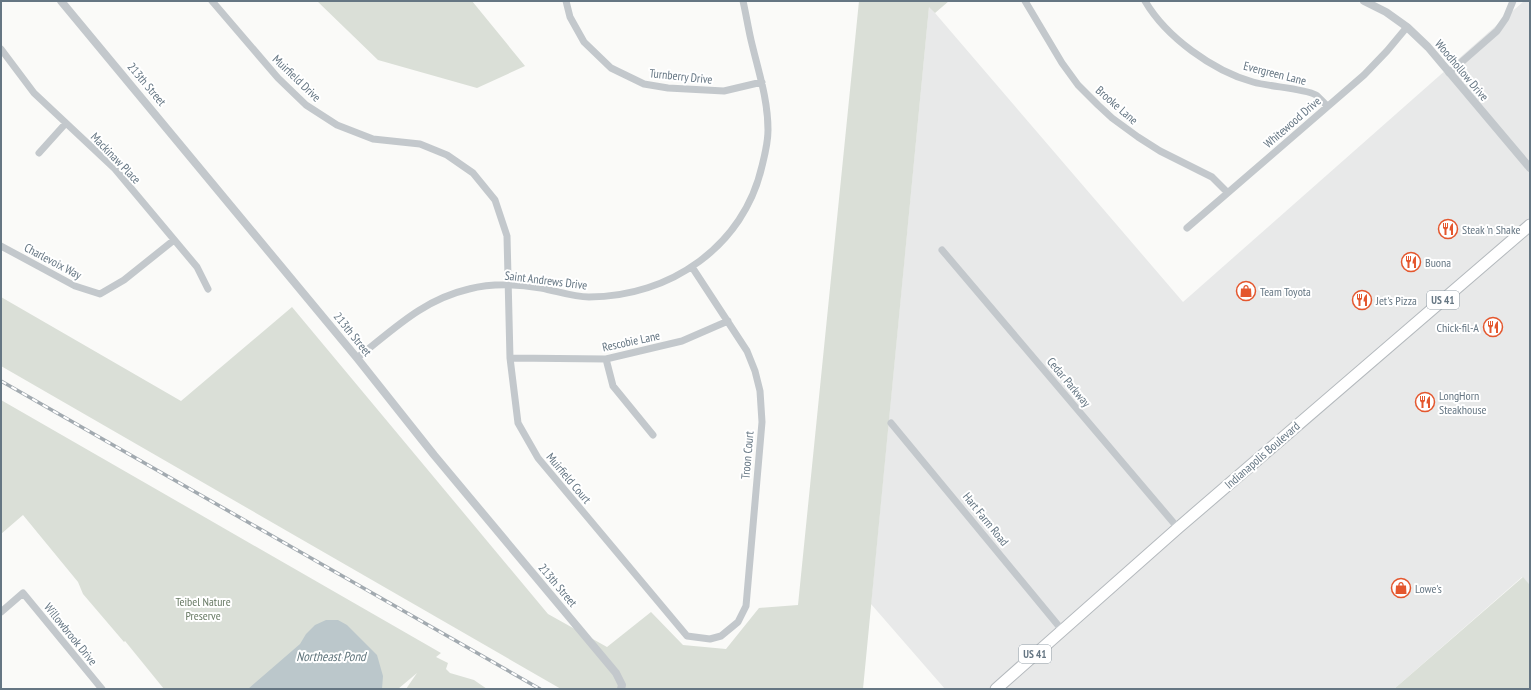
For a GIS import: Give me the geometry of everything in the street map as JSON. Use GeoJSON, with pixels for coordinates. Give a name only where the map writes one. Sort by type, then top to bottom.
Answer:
{"type":"FeatureCollection","features":[{"type":"Feature","properties":{"kind":"highway","name":"Indianapolis Boulevard"},"geometry":{"type":"LineString","coordinates":[[996,689],[1178,528],[1530,225]]}},
{"type":"Feature","properties":{"kind":"street","name":"213th Street"},"geometry":{"type":"LineString","coordinates":[[61,1],[116,65],[357,358],[434,455],[616,673],[622,687]]}},
{"type":"Feature","properties":{"kind":"street","name":"Muirfield Drive"},"geometry":{"type":"LineString","coordinates":[[212,1],[278,78],[306,106],[337,125],[373,139],[420,144],[447,155],[473,173],[495,200],[508,236],[509,285]]}},
{"type":"Feature","properties":{"kind":"street","name":"Turnberry Drive"},"geometry":{"type":"LineString","coordinates":[[566,1],[570,17],[584,42],[611,68],[644,84],[668,88],[724,91],[762,82]]}},
{"type":"Feature","properties":{"kind":"street","name":"Saint Andrews Drive"},"geometry":{"type":"LineString","coordinates":[[357,358],[415,312],[432,302],[468,289],[484,286],[509,285],[540,288],[562,294],[589,297],[615,295],[641,290],[668,280],[692,267],[708,256],[731,231],[750,202],[757,184],[768,137],[767,105],[743,1]]}},
{"type":"Feature","properties":{"kind":"street"},"geometry":{"type":"LineString","coordinates":[[1027,4],[1035,1]]}},
{"type":"Feature","properties":{"kind":"street","name":"Evergreen Lane"},"geometry":{"type":"LineString","coordinates":[[1145,1],[1165,27],[1185,45],[1207,61],[1252,82],[1305,92],[1316,96],[1327,106]]}},
{"type":"Feature","properties":{"kind":"street","name":"Woodhollow Drive"},"geometry":{"type":"LineString","coordinates":[[1364,1],[1386,12],[1428,47],[1530,168]]}},
{"type":"Feature","properties":{"kind":"street"},"geometry":{"type":"LineString","coordinates":[[1449,73],[1498,31],[1506,18],[1513,1]]}},
{"type":"Feature","properties":{"kind":"street","name":"Brooke Lane"},"geometry":{"type":"LineString","coordinates":[[1027,4],[1062,63],[1078,84],[1098,105],[1119,123],[1154,148],[1212,177],[1227,192]]}},
{"type":"Feature","properties":{"kind":"street","name":"Whitewood Drive"},"geometry":{"type":"LineString","coordinates":[[1187,228],[1364,75],[1407,28]]}},
{"type":"Feature","properties":{"kind":"street","name":"Mackinaw Place"},"geometry":{"type":"LineString","coordinates":[[1,49],[34,93],[115,169],[197,267],[208,289]]}},
{"type":"Feature","properties":{"kind":"street"},"geometry":{"type":"LineString","coordinates":[[39,153],[66,123]]}},
{"type":"Feature","properties":{"kind":"street","name":"Charlevoix Way"},"geometry":{"type":"LineString","coordinates":[[1,246],[75,286],[100,294],[124,280],[174,240]]}},
{"type":"Feature","properties":{"kind":"street","name":"Cedar Parkway"},"geometry":{"type":"LineString","coordinates":[[942,250],[1178,528]]}},
{"type":"Feature","properties":{"kind":"street","name":"Troon Court"},"geometry":{"type":"LineString","coordinates":[[692,267],[747,351],[755,371],[760,391],[762,422],[746,606],[738,622],[721,636],[710,639],[704,638]]}},
{"type":"Feature","properties":{"kind":"street","name":"Muirfield Court"},"geometry":{"type":"LineString","coordinates":[[509,285],[510,358],[518,423],[538,458],[687,636],[704,638]]}},
{"type":"Feature","properties":{"kind":"street","name":"Rescobie Lane"},"geometry":{"type":"LineString","coordinates":[[510,358],[606,359],[682,341],[728,321]]}},
{"type":"Feature","properties":{"kind":"street"},"geometry":{"type":"LineString","coordinates":[[606,359],[613,386],[653,435]]}},
{"type":"Feature","properties":{"kind":"street","name":"Hart Farm Road"},"geometry":{"type":"LineString","coordinates":[[891,423],[1062,630]]}},
{"type":"Feature","properties":{"kind":"street","name":"Willowbrook Drive"},"geometry":{"type":"LineString","coordinates":[[1,612],[23,593],[102,689]]}},
{"type":"Feature","properties":{"kind":"shaded area"},"geometry":{"type":"Polygon","coordinates":[[[1524,1],[1530,1],[1530,585],[1522,577],[1394,689],[945,689],[871,604],[929,6],[1183,302],[1524,1]]]}},
{"type":"Feature","properties":{"kind":"green space"},"geometry":{"type":"Polygon","coordinates":[[[317,1],[472,1],[525,66],[477,88],[378,60],[317,1]]]}},
{"type":"Feature","properties":{"kind":"green space"},"geometry":{"type":"Polygon","coordinates":[[[859,1],[949,1],[935,13],[929,7],[863,689],[561,689],[1,366],[1,297],[181,401],[292,307],[548,614],[607,647],[651,612],[683,645],[726,649],[759,608],[798,605],[859,1]]]}},
{"type":"Feature","properties":{"kind":"green space","name":"Teibel Nature Preserve"},"geometry":{"type":"Polygon","coordinates":[[[1,400],[441,653],[436,657],[448,663],[446,669],[450,673],[474,680],[487,689],[406,689],[417,673],[398,689],[164,689],[125,641],[124,642],[83,594],[78,582],[23,515],[1,534],[1,400]]]}},
{"type":"Feature","properties":{"kind":"green space"},"geometry":{"type":"Polygon","coordinates":[[[1523,577],[1530,585],[1530,689],[1394,689],[1523,577]]]}},
{"type":"Feature","properties":{"kind":"water","name":"Northeast Pond"},"geometry":{"type":"Polygon","coordinates":[[[326,620],[338,620],[347,625],[377,655],[383,676],[382,689],[248,689],[300,644],[306,634],[315,625],[326,620]]]}},
{"type":"Feature","properties":{"kind":"railway"},"geometry":{"type":"LineString","coordinates":[[1,381],[540,689]]}},
{"type":"Feature","properties":{"kind":"place","name":"Steak 'n Shake"},"geometry":{"type":"Point","coordinates":[1448,229]}},
{"type":"Feature","properties":{"kind":"place","name":"Buona"},"geometry":{"type":"Point","coordinates":[1411,262]}},
{"type":"Feature","properties":{"kind":"place","name":"Team Toyota"},"geometry":{"type":"Point","coordinates":[1246,291]}},
{"type":"Feature","properties":{"kind":"place","name":"Jet's Pizza"},"geometry":{"type":"Point","coordinates":[1362,300]}},
{"type":"Feature","properties":{"kind":"place","name":"Chick-fil-A"},"geometry":{"type":"Point","coordinates":[1493,327]}},
{"type":"Feature","properties":{"kind":"place","name":"LongHorn Steakhouse"},"geometry":{"type":"Point","coordinates":[1425,402]}},
{"type":"Feature","properties":{"kind":"place","name":"Lowe's"},"geometry":{"type":"Point","coordinates":[1401,588]}}]}
